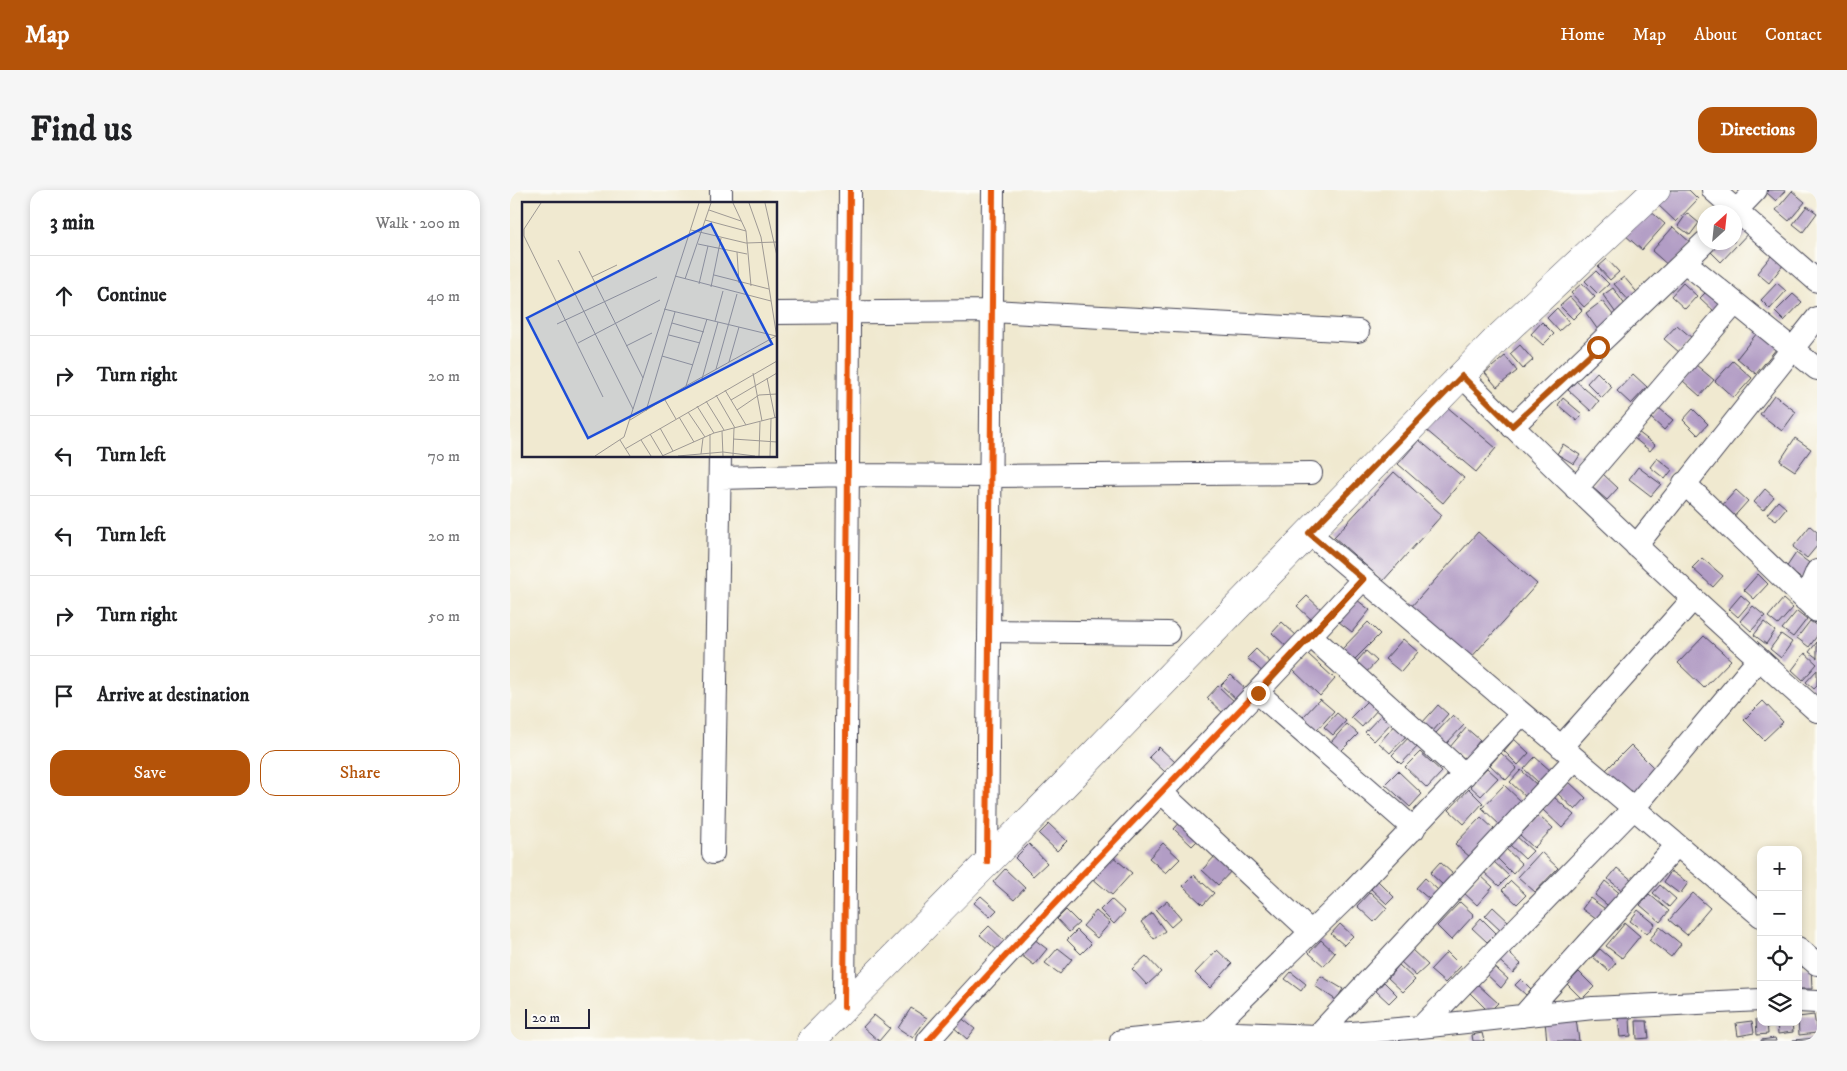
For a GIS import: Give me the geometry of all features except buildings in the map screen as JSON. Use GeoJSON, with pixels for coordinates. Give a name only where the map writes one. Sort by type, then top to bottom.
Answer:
{"type":"FeatureCollection","features":[{"type":"Feature","properties":{"kind":"main road"},"geometry":{"type":"LineString","coordinates":[[811,1041],[1498,338],[1656,190]]}},
{"type":"Feature","properties":{"kind":"street"},"geometry":{"type":"LineString","coordinates":[[844,1007],[850,190]]}},
{"type":"Feature","properties":{"kind":"street"},"geometry":{"type":"LineString","coordinates":[[987,862],[993,190]]}},
{"type":"Feature","properties":{"kind":"street"},"geometry":{"type":"LineString","coordinates":[[1713,190],[1729,205]]}},
{"type":"Feature","properties":{"kind":"street"},"geometry":{"type":"LineString","coordinates":[[1742,205],[1756,190]]}},
{"type":"Feature","properties":{"kind":"street"},"geometry":{"type":"LineString","coordinates":[[1742,217],[1817,281]]}},
{"type":"Feature","properties":{"kind":"street"},"geometry":{"type":"LineString","coordinates":[[1512,426],[1697,249]]}},
{"type":"Feature","properties":{"kind":"street"},"geometry":{"type":"LineString","coordinates":[[1685,262],[1817,370]]}},
{"type":"Feature","properties":{"kind":"street"},"geometry":{"type":"LineString","coordinates":[[1576,489],[1735,303]]}},
{"type":"Feature","properties":{"kind":"street"},"geometry":{"type":"LineString","coordinates":[[778,313],[992,312],[1358,331]]}},
{"type":"Feature","properties":{"kind":"street"},"geometry":{"type":"LineString","coordinates":[[1636,546],[1684,483],[1817,318]]}},
{"type":"Feature","properties":{"kind":"street"},"geometry":{"type":"LineString","coordinates":[[1462,376],[1636,546],[1817,711]]}},
{"type":"Feature","properties":{"kind":"street"},"geometry":{"type":"LineString","coordinates":[[713,853],[720,467],[848,475],[991,476],[1311,473]]}},
{"type":"Feature","properties":{"kind":"street"},"geometry":{"type":"LineString","coordinates":[[1684,483],[1811,605]]}},
{"type":"Feature","properties":{"kind":"street"},"geometry":{"type":"LineString","coordinates":[[1309,533],[1757,913]]}},
{"type":"Feature","properties":{"kind":"street"},"geometry":{"type":"LineString","coordinates":[[1811,605],[1817,571]]}},
{"type":"Feature","properties":{"kind":"street"},"geometry":{"type":"LineString","coordinates":[[928,1041],[1002,959],[1258,693],[1363,579]]}},
{"type":"Feature","properties":{"kind":"street"},"geometry":{"type":"LineString","coordinates":[[1317,1036],[1568,753],[1693,599]]}},
{"type":"Feature","properties":{"kind":"street"},"geometry":{"type":"LineString","coordinates":[[989,631],[1168,633]]}},
{"type":"Feature","properties":{"kind":"street"},"geometry":{"type":"LineString","coordinates":[[1311,636],[1465,775]]}},
{"type":"Feature","properties":{"kind":"street"},"geometry":{"type":"LineString","coordinates":[[1421,1027],[1634,808],[1759,659]]}},
{"type":"Feature","properties":{"kind":"street"},"geometry":{"type":"LineString","coordinates":[[1258,693],[1414,829]]}},
{"type":"Feature","properties":{"kind":"street"},"geometry":{"type":"LineString","coordinates":[[1208,1032],[1414,829],[1522,714]]}},
{"type":"Feature","properties":{"kind":"street"},"geometry":{"type":"LineString","coordinates":[[1162,793],[1311,932]]}},
{"type":"Feature","properties":{"kind":"street"},"geometry":{"type":"LineString","coordinates":[[1523,1016],[1677,845]]}},
{"type":"Feature","properties":{"kind":"street"},"geometry":{"type":"LineString","coordinates":[[1802,951],[1817,964]]}},
{"type":"Feature","properties":{"kind":"street"},"geometry":{"type":"LineString","coordinates":[[1121,1041],[1208,1032],[1317,1036],[1421,1027],[1593,1008],[1757,1000]]}},
{"type":"Feature","properties":{"kind":"street"},"geometry":{"type":"LineString","coordinates":[[1802,1001],[1817,1002]]}},
{"type":"Feature","properties":{"kind":"cycle path"},"geometry":{"type":"LineString","coordinates":[[844,1007],[850,190]]}},
{"type":"Feature","properties":{"kind":"cycle path"},"geometry":{"type":"LineString","coordinates":[[987,862],[993,190]]}},
{"type":"Feature","properties":{"kind":"cycle path"},"geometry":{"type":"LineString","coordinates":[[928,1041],[1035,924],[1255,695],[1363,579]]}},
{"type":"Feature","properties":{"kind":"route"},"geometry":{"type":"LineString","coordinates":[[1258,693],[1363,579],[1309,533],[1462,376],[1512,426],[1598,347]]}}]}
